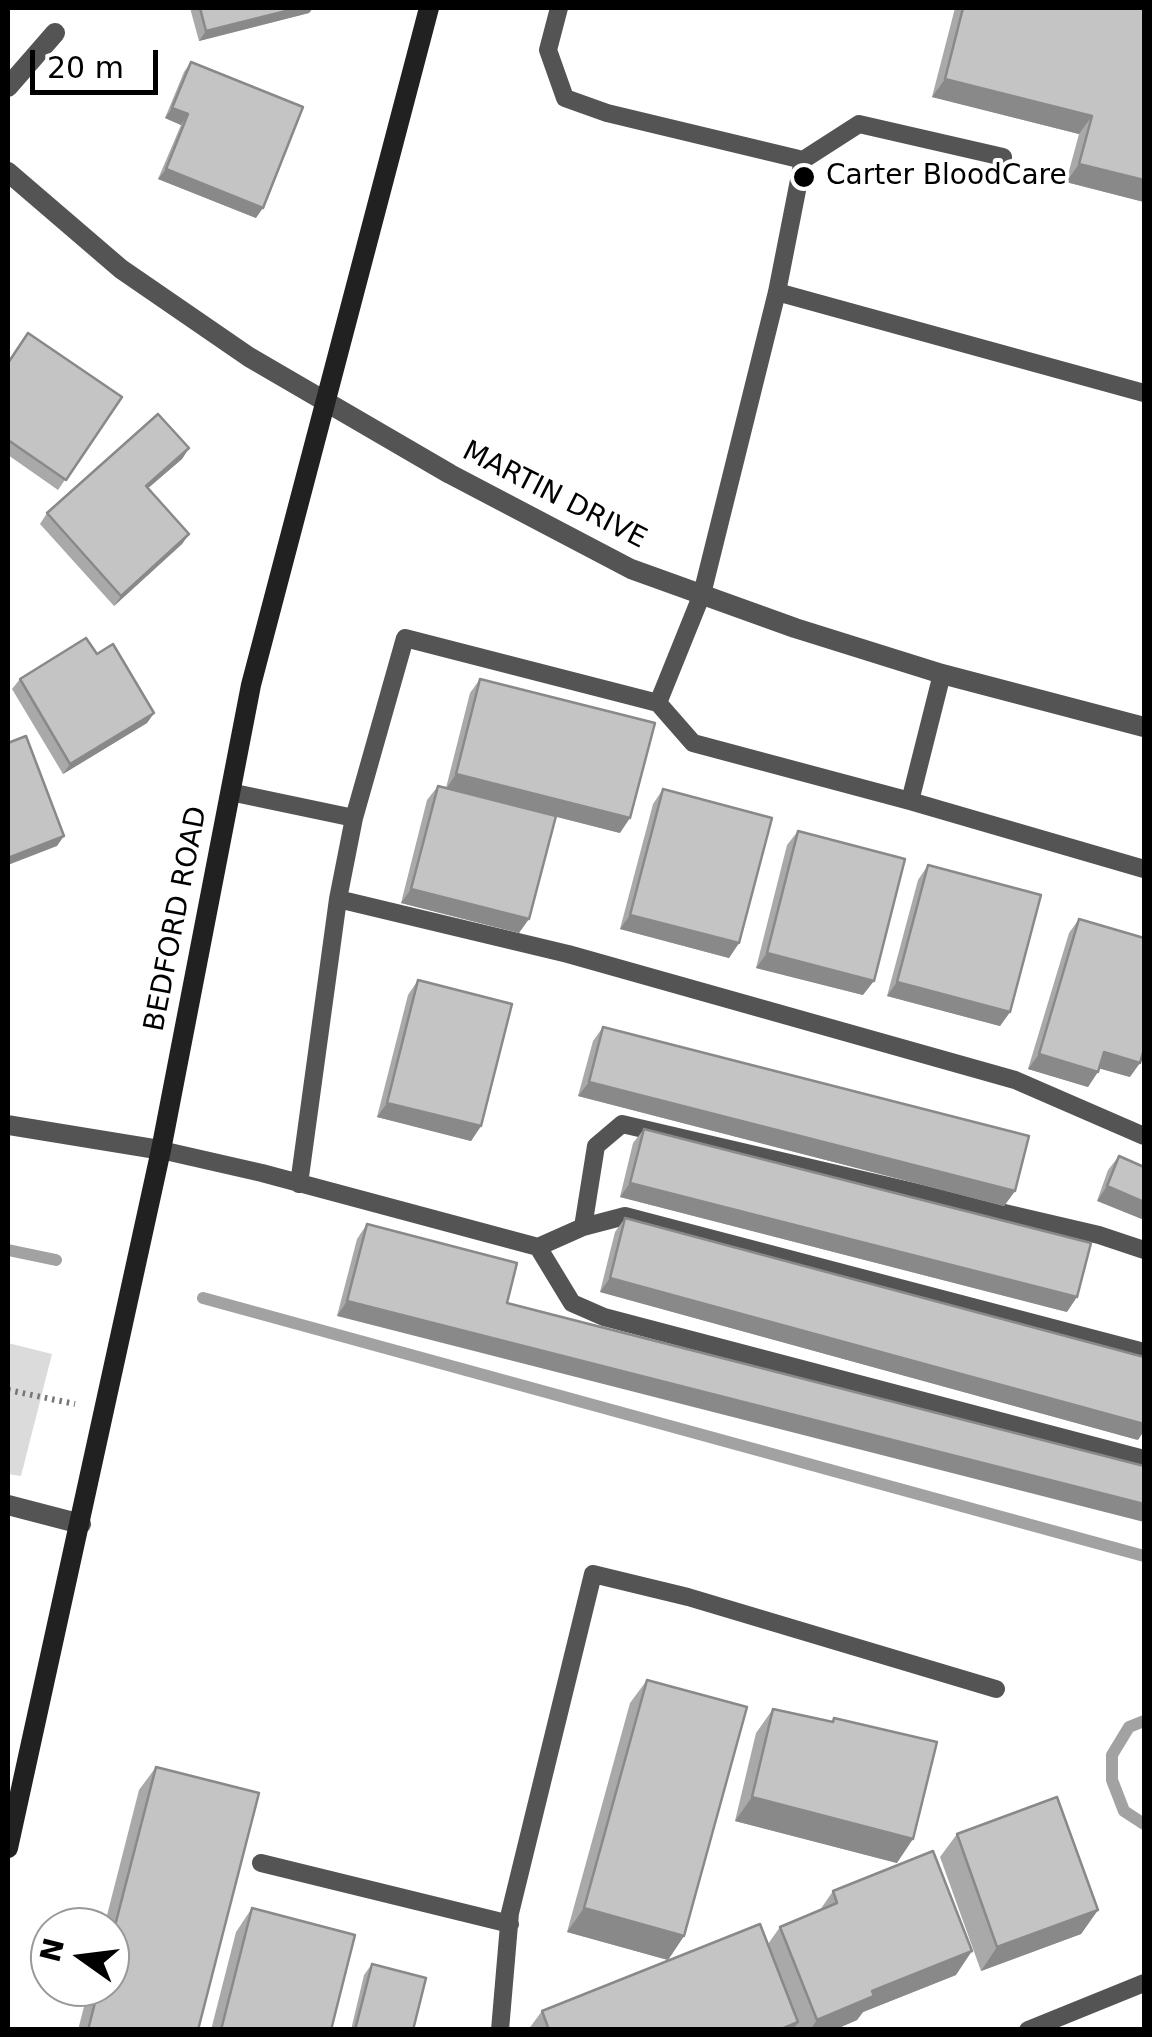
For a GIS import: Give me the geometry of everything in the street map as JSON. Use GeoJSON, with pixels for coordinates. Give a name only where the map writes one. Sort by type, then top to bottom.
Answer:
{"type":"FeatureCollection","features":[{"type":"Feature","properties":{"kind":"main road","name":"BEDFORD ROAD"},"geometry":{"type":"LineString","coordinates":[[8,1848],[161,1150],[251,685],[429,8]]}},
{"type":"Feature","properties":{"kind":"street"},"geometry":{"type":"LineString","coordinates":[[8,87],[56,33]]}},
{"type":"Feature","properties":{"kind":"street","name":"MARTIN DRIVE"},"geometry":{"type":"LineString","coordinates":[[8,172],[166,302],[324,404],[632,569],[942,674],[1144,727]]}},
{"type":"Feature","properties":{"kind":"street"},"geometry":{"type":"LineString","coordinates":[[8,1126],[161,1150]]}},
{"type":"Feature","properties":{"kind":"street"},"geometry":{"type":"LineString","coordinates":[[8,1505],[81,1524]]}},
{"type":"Feature","properties":{"kind":"lane"},"geometry":{"type":"LineString","coordinates":[[558,8],[548,50],[565,98],[606,113],[803,160]]}},
{"type":"Feature","properties":{"kind":"lane"},"geometry":{"type":"LineString","coordinates":[[658,703],[702,594],[777,292],[803,160],[858,124],[1002,158]]}},
{"type":"Feature","properties":{"kind":"lane"},"geometry":{"type":"LineString","coordinates":[[777,292],[1144,394]]}},
{"type":"Feature","properties":{"kind":"lane"},"geometry":{"type":"LineString","coordinates":[[299,1184],[338,899],[354,818],[404,638],[658,703],[692,743],[1144,869]]}},
{"type":"Feature","properties":{"kind":"lane"},"geometry":{"type":"LineString","coordinates":[[910,801],[942,674]]}},
{"type":"Feature","properties":{"kind":"lane"},"geometry":{"type":"LineString","coordinates":[[230,792],[354,818]]}},
{"type":"Feature","properties":{"kind":"lane"},"geometry":{"type":"LineString","coordinates":[[338,899],[568,954],[1015,1080],[1144,1136]]}},
{"type":"Feature","properties":{"kind":"lane"},"geometry":{"type":"LineString","coordinates":[[583,1228],[596,1146],[622,1124],[1099,1235],[1144,1250]]}},
{"type":"Feature","properties":{"kind":"lane"},"geometry":{"type":"LineString","coordinates":[[161,1150],[538,1248],[583,1228],[624,1216],[1144,1352]]}},
{"type":"Feature","properties":{"kind":"lane"},"geometry":{"type":"LineString","coordinates":[[538,1248],[572,1303],[604,1317],[1144,1460]]}},
{"type":"Feature","properties":{"kind":"lane"},"geometry":{"type":"LineString","coordinates":[[500,2030],[510,1924],[593,1574],[688,1597],[996,1689]]}},
{"type":"Feature","properties":{"kind":"lane"},"geometry":{"type":"LineString","coordinates":[[261,1862],[510,1924]]}},
{"type":"Feature","properties":{"kind":"lane"},"geometry":{"type":"LineString","coordinates":[[1028,2030],[1144,1983]]}},
{"type":"Feature","properties":{"kind":"path"},"geometry":{"type":"LineString","coordinates":[[8,1390],[106,1410]]}},
{"type":"Feature","properties":{"kind":"shaded area"},"geometry":{"type":"Polygon","coordinates":[[[8,1343],[52,1354],[21,1476],[8,1474],[8,1343]]]}},
{"type":"Feature","properties":{"kind":"building"},"geometry":{"type":"Polygon","coordinates":[[[200,8],[298,8],[206,31],[200,8]]]}},
{"type":"Feature","properties":{"kind":"building"},"geometry":{"type":"Polygon","coordinates":[[[963,8],[1144,8],[1144,180],[1079,164],[1092,116],[945,79],[963,8]]]}},
{"type":"Feature","properties":{"kind":"building"},"geometry":{"type":"Polygon","coordinates":[[[191,62],[303,107],[263,208],[166,169],[188,114],[172,108],[191,62]]]}},
{"type":"Feature","properties":{"kind":"building"},"geometry":{"type":"Polygon","coordinates":[[[28,333],[122,397],[66,480],[8,440],[8,363],[28,333]]]}},
{"type":"Feature","properties":{"kind":"building"},"geometry":{"type":"Polygon","coordinates":[[[158,414],[189,448],[146,486],[189,534],[121,596],[47,513],[158,414]]]}},
{"type":"Feature","properties":{"kind":"building"},"geometry":{"type":"Polygon","coordinates":[[[86,638],[97,654],[113,644],[154,713],[70,764],[20,679],[86,638]]]}},
{"type":"Feature","properties":{"kind":"building"},"geometry":{"type":"Polygon","coordinates":[[[480,679],[655,723],[630,818],[456,774],[480,679]]]}},
{"type":"Feature","properties":{"kind":"building"},"geometry":{"type":"Polygon","coordinates":[[[26,736],[64,836],[8,858],[8,743],[26,736]]]}},
{"type":"Feature","properties":{"kind":"building"},"geometry":{"type":"Polygon","coordinates":[[[438,786],[556,816],[529,919],[411,889],[438,786]]]}},
{"type":"Feature","properties":{"kind":"building"},"geometry":{"type":"Polygon","coordinates":[[[663,789],[772,818],[739,943],[630,915],[663,789]]]}},
{"type":"Feature","properties":{"kind":"building"},"geometry":{"type":"Polygon","coordinates":[[[798,831],[905,859],[874,981],[767,953],[798,831]]]}},
{"type":"Feature","properties":{"kind":"building"},"geometry":{"type":"Polygon","coordinates":[[[928,865],[1041,895],[1010,1012],[897,982],[928,865]]]}},
{"type":"Feature","properties":{"kind":"building"},"geometry":{"type":"Polygon","coordinates":[[[1079,919],[1144,938],[1144,1049],[1140,1063],[1104,1052],[1098,1072],[1039,1054],[1079,919]]]}},
{"type":"Feature","properties":{"kind":"building"},"geometry":{"type":"Polygon","coordinates":[[[418,980],[512,1004],[481,1126],[387,1103],[418,980]]]}},
{"type":"Feature","properties":{"kind":"building"},"geometry":{"type":"Polygon","coordinates":[[[603,1027],[1029,1136],[1015,1191],[589,1082],[603,1027]]]}},
{"type":"Feature","properties":{"kind":"building"},"geometry":{"type":"Polygon","coordinates":[[[644,1129],[1091,1243],[1077,1297],[630,1183],[644,1129]]]}},
{"type":"Feature","properties":{"kind":"building"},"geometry":{"type":"Polygon","coordinates":[[[1119,1156],[1144,1167],[1144,1202],[1107,1186],[1119,1156]]]}},
{"type":"Feature","properties":{"kind":"building"},"geometry":{"type":"Polygon","coordinates":[[[625,1218],[1144,1357],[1144,1424],[610,1278],[625,1218]]]}},
{"type":"Feature","properties":{"kind":"building"},"geometry":{"type":"Polygon","coordinates":[[[367,1224],[517,1263],[507,1303],[1144,1466],[1144,1504],[347,1301],[367,1224]]]}},
{"type":"Feature","properties":{"kind":"building"},"geometry":{"type":"Polygon","coordinates":[[[647,1680],[747,1707],[684,1936],[584,1908],[647,1680]]]}},
{"type":"Feature","properties":{"kind":"building"},"geometry":{"type":"Polygon","coordinates":[[[773,1709],[833,1722],[834,1718],[937,1742],[913,1839],[752,1797],[773,1709]]]}},
{"type":"Feature","properties":{"kind":"building"},"geometry":{"type":"Polygon","coordinates":[[[156,1767],[259,1793],[198,2030],[88,2030],[94,2007],[130,2007],[130,1907],[120,1907],[156,1767]]]}},
{"type":"Feature","properties":{"kind":"building"},"geometry":{"type":"Polygon","coordinates":[[[1057,1797],[1098,1910],[997,1947],[957,1834],[1057,1797]]]}},
{"type":"Feature","properties":{"kind":"building"},"geometry":{"type":"Polygon","coordinates":[[[933,1851],[972,1951],[872,1991],[874,1996],[817,2020],[780,1927],[837,1903],[833,1891],[933,1851]]]}},
{"type":"Feature","properties":{"kind":"building"},"geometry":{"type":"Polygon","coordinates":[[[252,1908],[355,1935],[331,2030],[221,2030],[252,1908]]]}},
{"type":"Feature","properties":{"kind":"building"},"geometry":{"type":"Polygon","coordinates":[[[760,1924],[798,2022],[779,2030],[549,2030],[542,2011],[760,1924]]]}},
{"type":"Feature","properties":{"kind":"building"},"geometry":{"type":"Polygon","coordinates":[[[372,1964],[426,1978],[413,2030],[355,2030],[372,1964]]]}},
{"type":"Feature","properties":{"kind":"waterway"},"geometry":{"type":"LineString","coordinates":[[8,1250],[56,1260]]}},
{"type":"Feature","properties":{"kind":"waterway"},"geometry":{"type":"LineString","coordinates":[[203,1298],[1144,1556]]}},
{"type":"Feature","properties":{"kind":"waterway"},"geometry":{"type":"LineString","coordinates":[[1144,1721],[1129,1727],[1112,1755],[1112,1780],[1124,1811],[1144,1824]]}},
{"type":"Feature","properties":{"kind":"place","name":"Carter BloodCare"},"geometry":{"type":"Point","coordinates":[804,177]}}]}
